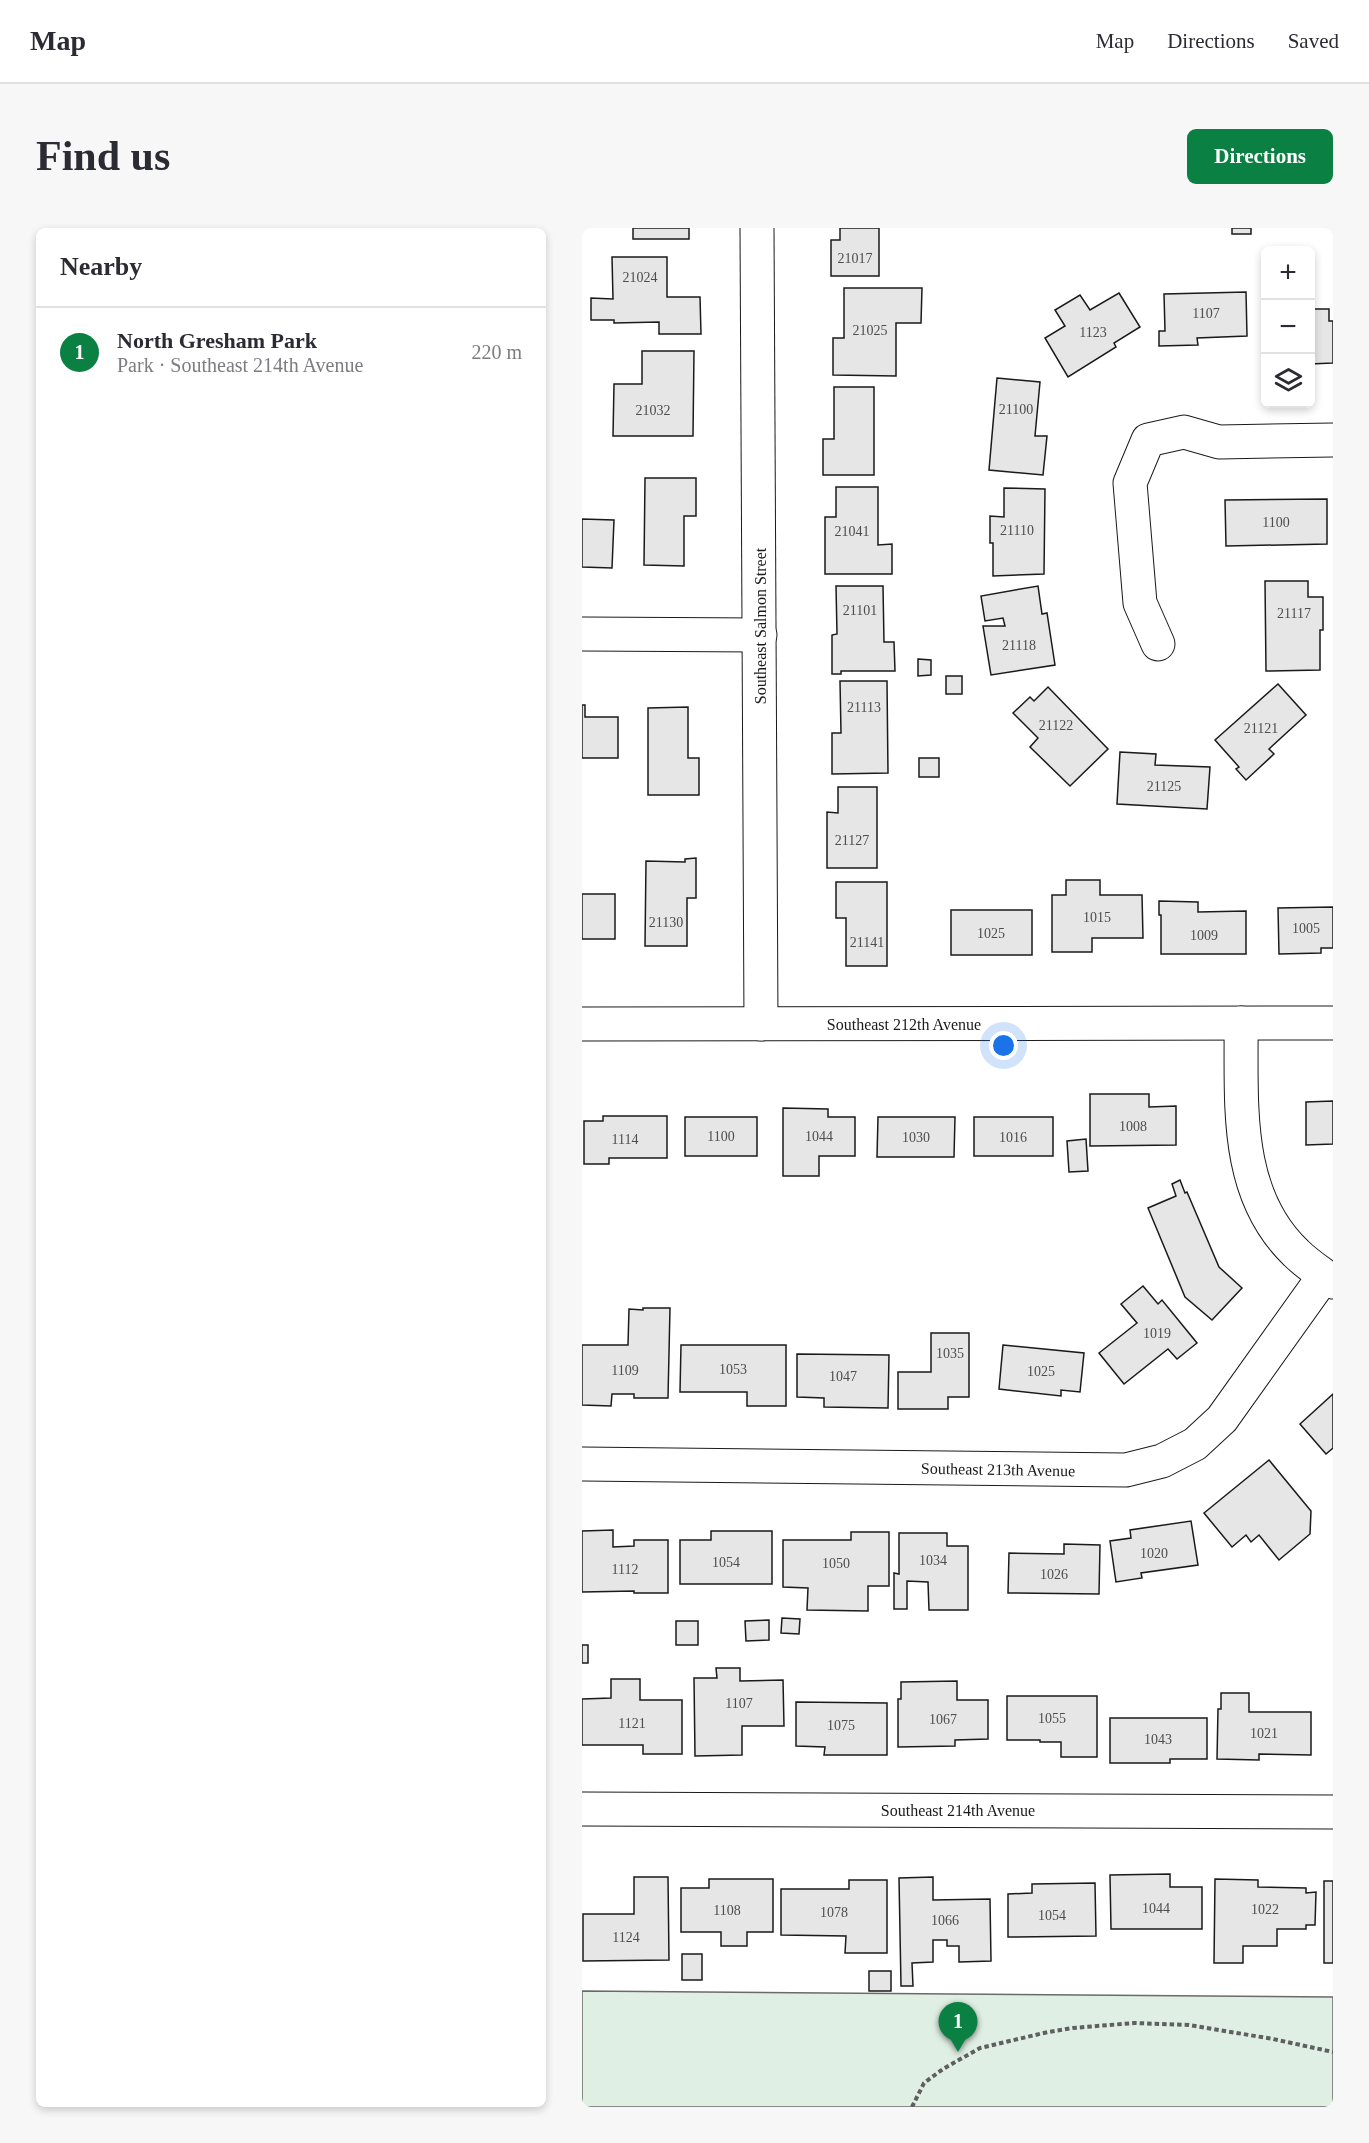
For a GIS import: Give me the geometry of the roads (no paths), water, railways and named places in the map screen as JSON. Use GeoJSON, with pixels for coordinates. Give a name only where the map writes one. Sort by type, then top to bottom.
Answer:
{"type":"FeatureCollection","features":[{"type":"Feature","properties":{"kind":"street","name":"Southeast Salmon Street"},"geometry":{"type":"LineString","coordinates":[[757,228],[760,1024]]}},
{"type":"Feature","properties":{"kind":"street"},"geometry":{"type":"LineString","coordinates":[[1158,644],[1140,603],[1130,483],[1148,441],[1184,432],[1219,442],[1333,440]]}},
{"type":"Feature","properties":{"kind":"street"},"geometry":{"type":"LineString","coordinates":[[582,634],[760,635]]}},
{"type":"Feature","properties":{"kind":"street"},"geometry":{"type":"LineString","coordinates":[[1240,1023],[1245,1154],[1255,1189],[1272,1224],[1296,1253],[1329,1279]]}},
{"type":"Feature","properties":{"kind":"street","name":"Southeast 212th Avenue"},"geometry":{"type":"LineString","coordinates":[[582,1024],[1333,1023]]}},
{"type":"Feature","properties":{"kind":"street","name":"Southeast 213th Avenue"},"geometry":{"type":"LineString","coordinates":[[582,1464],[1126,1470],[1153,1464],[1195,1444],[1222,1419],[1329,1279]]}},
{"type":"Feature","properties":{"kind":"street","name":"Southeast 214th Avenue"},"geometry":{"type":"LineString","coordinates":[[582,1809],[1333,1812]]}},
{"type":"Feature","properties":{"kind":"place","name":"North Gresham Park"},"geometry":{"type":"Point","coordinates":[958,2052]}}]}
